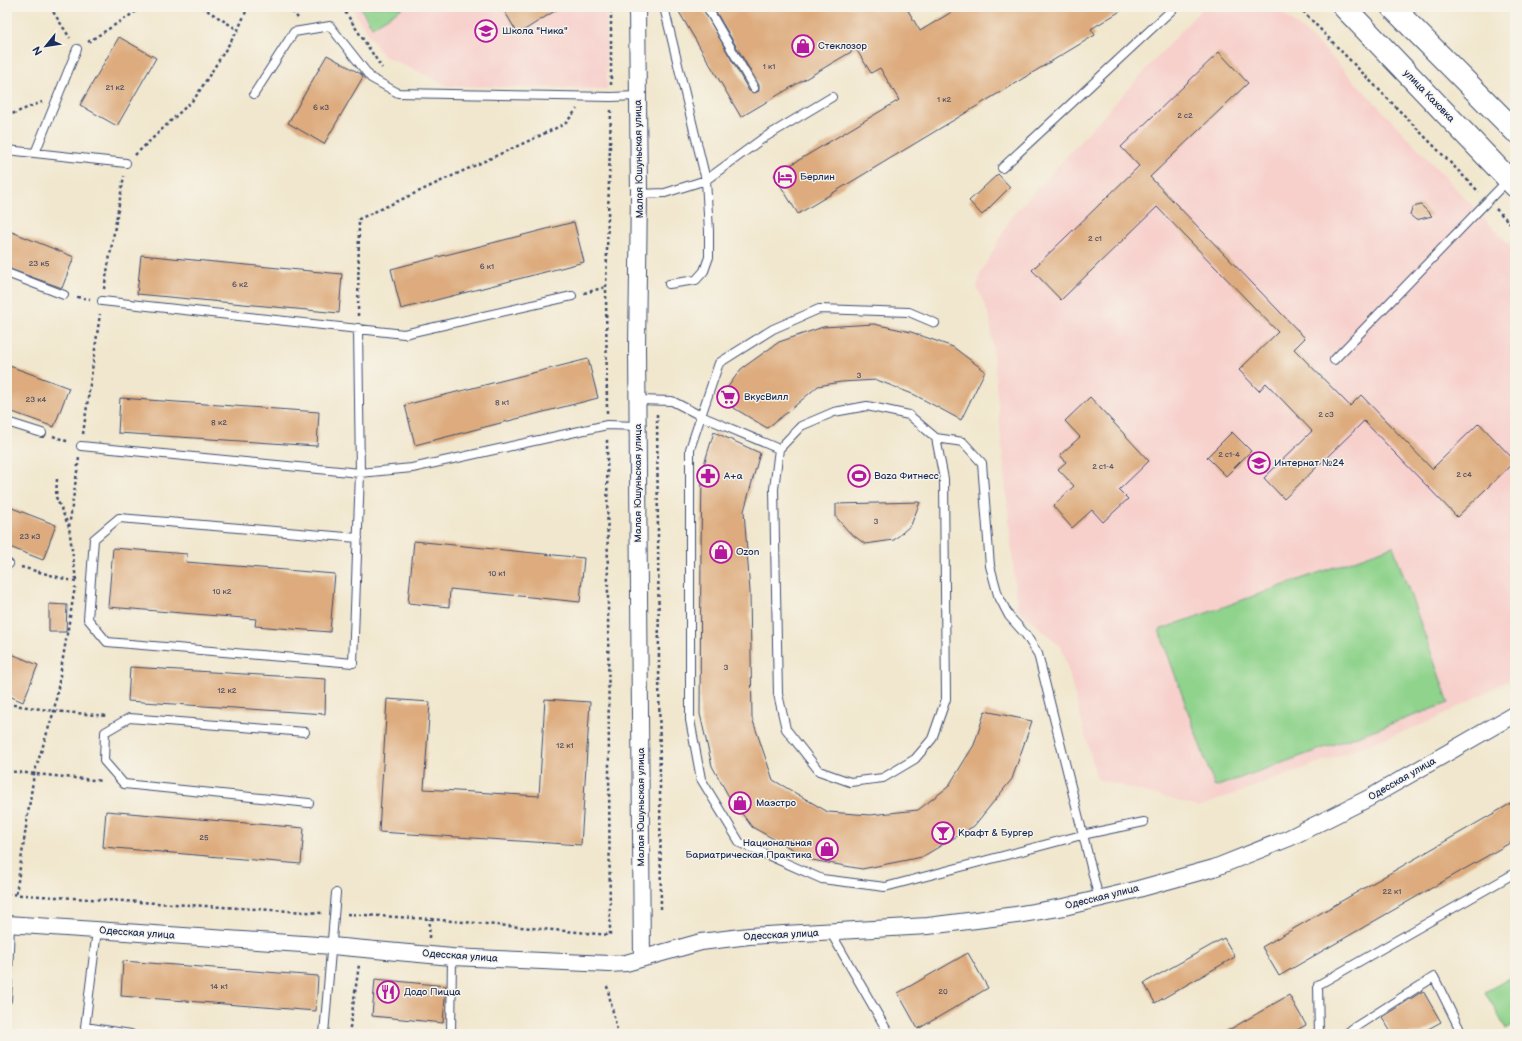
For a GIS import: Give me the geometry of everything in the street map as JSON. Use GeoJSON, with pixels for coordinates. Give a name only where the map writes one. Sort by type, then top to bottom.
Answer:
{"type":"FeatureCollection","features":[{"type":"Feature","properties":{"kind":"main road","name":"улица Каховка"},"geometry":{"type":"LineString","coordinates":[[1344,7],[1512,183]]}},
{"type":"Feature","properties":{"kind":"main road"},"geometry":{"type":"LineString","coordinates":[[1402,10],[1515,131]]}},
{"type":"Feature","properties":{"kind":"street","name":"Малая Юшуньская улица"},"geometry":{"type":"LineString","coordinates":[[637,7],[640,194],[638,426],[642,958]]}},
{"type":"Feature","properties":{"kind":"street","name":"Одесская улица"},"geometry":{"type":"LineString","coordinates":[[8,924],[360,948],[452,957],[609,964],[626,963],[701,942],[749,936],[831,933],[928,926],[1023,914],[1099,899],[1214,868],[1289,838],[1369,798],[1515,714]]}},
{"type":"Feature","properties":{"kind":"lane"},"geometry":{"type":"LineString","coordinates":[[664,7],[706,180],[709,231],[709,257],[704,271],[696,280],[669,284]]}},
{"type":"Feature","properties":{"kind":"lane"},"geometry":{"type":"LineString","coordinates":[[707,7],[754,88]]}},
{"type":"Feature","properties":{"kind":"lane"},"geometry":{"type":"LineString","coordinates":[[1002,168],[1175,7]]}},
{"type":"Feature","properties":{"kind":"lane"},"geometry":{"type":"LineString","coordinates":[[254,94],[294,32],[330,26],[371,78],[398,93],[611,97],[638,96]]}},
{"type":"Feature","properties":{"kind":"lane"},"geometry":{"type":"LineString","coordinates":[[36,153],[77,49]]}},
{"type":"Feature","properties":{"kind":"lane"},"geometry":{"type":"LineString","coordinates":[[640,194],[665,193],[706,180],[762,140],[832,97]]}},
{"type":"Feature","properties":{"kind":"lane"},"geometry":{"type":"LineString","coordinates":[[7,150],[126,163]]}},
{"type":"Feature","properties":{"kind":"lane"},"geometry":{"type":"LineString","coordinates":[[1334,360],[1488,201],[1512,183]]}},
{"type":"Feature","properties":{"kind":"lane"},"geometry":{"type":"LineString","coordinates":[[7,273],[64,294]]}},
{"type":"Feature","properties":{"kind":"lane"},"geometry":{"type":"LineString","coordinates":[[102,301],[404,334],[572,296]]}},
{"type":"Feature","properties":{"kind":"lane"},"geometry":{"type":"LineString","coordinates":[[935,323],[909,312],[819,309],[774,329],[719,363],[690,449],[690,720],[701,779],[740,843],[822,879],[885,887],[1082,835],[1144,822]]}},
{"type":"Feature","properties":{"kind":"lane"},"geometry":{"type":"LineString","coordinates":[[358,328],[360,473],[358,538],[353,663],[107,642],[88,619],[94,539],[119,518],[358,538]]}},
{"type":"Feature","properties":{"kind":"lane"},"geometry":{"type":"LineString","coordinates":[[638,400],[672,401],[701,416],[779,448]]}},
{"type":"Feature","properties":{"kind":"lane"},"geometry":{"type":"LineString","coordinates":[[936,438],[944,479],[946,699],[932,739],[915,759],[883,778],[850,782],[819,771],[786,729],[778,694],[774,489],[779,448],[801,426],[834,412],[867,406],[908,415],[936,438],[963,442],[982,462],[990,566],[998,595],[1009,616],[1026,635],[1038,654],[1099,899]]}},
{"type":"Feature","properties":{"kind":"lane"},"geometry":{"type":"LineString","coordinates":[[7,422],[42,433]]}},
{"type":"Feature","properties":{"kind":"lane"},"geometry":{"type":"LineString","coordinates":[[81,446],[360,473],[412,468],[607,425],[638,426]]}},
{"type":"Feature","properties":{"kind":"lane"},"geometry":{"type":"LineString","coordinates":[[305,732],[129,718],[105,732],[104,761],[124,784],[309,804]]}},
{"type":"Feature","properties":{"kind":"lane"},"geometry":{"type":"LineString","coordinates":[[1318,1034],[1318,985],[1515,873]]}},
{"type":"Feature","properties":{"kind":"lane"},"geometry":{"type":"LineString","coordinates":[[324,1034],[336,893]]}},
{"type":"Feature","properties":{"kind":"lane"},"geometry":{"type":"LineString","coordinates":[[7,1000],[8,924]]}},
{"type":"Feature","properties":{"kind":"lane"},"geometry":{"type":"LineString","coordinates":[[97,930],[86,1027],[131,1034]]}},
{"type":"Feature","properties":{"kind":"lane"},"geometry":{"type":"LineString","coordinates":[[831,933],[889,1034]]}},
{"type":"Feature","properties":{"kind":"lane"},"geometry":{"type":"LineString","coordinates":[[451,1034],[452,957]]}},
{"type":"Feature","properties":{"kind":"lane"},"geometry":{"type":"LineString","coordinates":[[1346,1034],[1434,977],[1462,1034]]}},
{"type":"Feature","properties":{"kind":"path"},"geometry":{"type":"LineString","coordinates":[[50,7],[77,49],[143,7]]}},
{"type":"Feature","properties":{"kind":"path"},"geometry":{"type":"LineString","coordinates":[[202,7],[238,30]]}},
{"type":"Feature","properties":{"kind":"path"},"geometry":{"type":"LineString","coordinates":[[342,7],[398,93]]}},
{"type":"Feature","properties":{"kind":"path"},"geometry":{"type":"LineString","coordinates":[[7,894],[430,919],[610,935],[606,287],[611,97],[611,7]]}},
{"type":"Feature","properties":{"kind":"path"},"geometry":{"type":"LineString","coordinates":[[1299,7],[1343,54],[1515,228]]}},
{"type":"Feature","properties":{"kind":"path"},"geometry":{"type":"LineString","coordinates":[[7,116],[58,96]]}},
{"type":"Feature","properties":{"kind":"path"},"geometry":{"type":"LineString","coordinates":[[358,328],[359,219],[564,124],[587,96]]}},
{"type":"Feature","properties":{"kind":"path"},"geometry":{"type":"LineString","coordinates":[[572,296],[606,287]]}},
{"type":"Feature","properties":{"kind":"path"},"geometry":{"type":"LineString","coordinates":[[64,294],[102,301]]}},
{"type":"Feature","properties":{"kind":"path"},"geometry":{"type":"LineString","coordinates":[[42,433],[81,446]]}},
{"type":"Feature","properties":{"kind":"path"},"geometry":{"type":"LineString","coordinates":[[57,479],[56,497],[69,527]]}},
{"type":"Feature","properties":{"kind":"path"},"geometry":{"type":"LineString","coordinates":[[8,563],[76,582]]}},
{"type":"Feature","properties":{"kind":"path"},"geometry":{"type":"LineString","coordinates":[[7,704],[54,711],[129,718]]}},
{"type":"Feature","properties":{"kind":"path"},"geometry":{"type":"LineString","coordinates":[[7,771],[124,784]]}},
{"type":"Feature","properties":{"kind":"path"},"geometry":{"type":"LineString","coordinates":[[349,1034],[359,975],[360,948]]}},
{"type":"Feature","properties":{"kind":"path"},"geometry":{"type":"LineString","coordinates":[[607,986],[618,1034]]}},
{"type":"Feature","properties":{"kind":"shaded area","name":"Школа \"Ника\""},"geometry":{"type":"Polygon","coordinates":[[[351,7],[606,7],[607,89],[449,86],[382,55],[351,7]]]}},
{"type":"Feature","properties":{"kind":"shaded area","name":"Интернат №24"},"geometry":{"type":"Polygon","coordinates":[[[1203,7],[1276,7],[1325,50],[1515,251],[1515,677],[1432,721],[1199,807],[1097,779],[1062,648],[1017,608],[990,318],[977,287],[980,275],[1012,216],[1203,7]]]}},
{"type":"Feature","properties":{"kind":"green space"},"geometry":{"type":"Polygon","coordinates":[[[360,7],[404,7],[372,27],[360,7]]]}},
{"type":"Feature","properties":{"kind":"green space"},"geometry":{"type":"Polygon","coordinates":[[[1393,546],[1449,703],[1215,787],[1159,630],[1393,546]]]}},
{"type":"Feature","properties":{"kind":"green space"},"geometry":{"type":"Polygon","coordinates":[[[1515,975],[1515,1024],[1506,1029],[1485,992],[1515,975]]]}},
{"type":"Feature","properties":{"kind":"building"},"geometry":{"type":"Polygon","coordinates":[[[502,7],[561,7],[518,34],[502,7]]]}},
{"type":"Feature","properties":{"kind":"building"},"geometry":{"type":"Polygon","coordinates":[[[688,7],[702,7],[749,91],[754,93],[759,91],[759,85],[713,7],[906,7],[920,31],[960,7],[1127,7],[1091,29],[1095,35],[798,214],[774,175],[899,100],[880,68],[871,73],[856,49],[741,117],[679,12],[688,7]]]}},
{"type":"Feature","properties":{"kind":"building"},"geometry":{"type":"Polygon","coordinates":[[[119,37],[156,58],[117,126],[80,105],[119,37]]]}},
{"type":"Feature","properties":{"kind":"building"},"geometry":{"type":"Polygon","coordinates":[[[1219,52],[1248,83],[1150,177],[1305,338],[1294,349],[1350,406],[1361,395],[1432,469],[1479,423],[1515,461],[1457,517],[1364,421],[1284,499],[1264,478],[1312,431],[1266,383],[1259,391],[1239,370],[1278,332],[1157,207],[1061,300],[1032,270],[1139,166],[1121,147],[1219,52]]]}},
{"type":"Feature","properties":{"kind":"building"},"geometry":{"type":"Polygon","coordinates":[[[327,55],[361,74],[363,77],[324,144],[288,123],[327,55]]]}},
{"type":"Feature","properties":{"kind":"building"},"geometry":{"type":"Polygon","coordinates":[[[998,174],[1010,187],[982,215],[969,201],[998,174]]]}},
{"type":"Feature","properties":{"kind":"building"},"geometry":{"type":"Polygon","coordinates":[[[1421,205],[1432,216],[1416,220],[1410,215],[1413,207],[1421,205]]]}},
{"type":"Feature","properties":{"kind":"building"},"geometry":{"type":"Polygon","coordinates":[[[574,222],[584,262],[401,309],[391,269],[574,222]]]}},
{"type":"Feature","properties":{"kind":"building"},"geometry":{"type":"Polygon","coordinates":[[[7,230],[74,257],[62,288],[7,268],[7,230]]]}},
{"type":"Feature","properties":{"kind":"building"},"geometry":{"type":"Polygon","coordinates":[[[141,255],[342,274],[339,313],[137,294],[141,255]]]}},
{"type":"Feature","properties":{"kind":"building"},"geometry":{"type":"Polygon","coordinates":[[[874,324],[911,332],[953,347],[985,371],[961,420],[915,395],[877,380],[841,382],[818,386],[767,428],[719,399],[741,369],[779,342],[823,327],[874,324]]]}},
{"type":"Feature","properties":{"kind":"building"},"geometry":{"type":"Polygon","coordinates":[[[588,359],[598,398],[415,445],[405,405],[588,359]]]}},
{"type":"Feature","properties":{"kind":"building"},"geometry":{"type":"Polygon","coordinates":[[[7,365],[69,388],[54,427],[7,410],[7,365]]]}},
{"type":"Feature","properties":{"kind":"building"},"geometry":{"type":"Polygon","coordinates":[[[1090,397],[1149,461],[1119,490],[1128,499],[1103,522],[1092,510],[1072,528],[1053,506],[1074,486],[1058,469],[1066,462],[1060,455],[1080,437],[1065,421],[1090,397]]]}},
{"type":"Feature","properties":{"kind":"building"},"geometry":{"type":"Polygon","coordinates":[[[120,398],[319,412],[317,446],[118,433],[120,398]]]}},
{"type":"Feature","properties":{"kind":"building"},"geometry":{"type":"Polygon","coordinates":[[[714,432],[760,453],[744,511],[750,592],[752,718],[773,780],[828,812],[870,815],[918,810],[948,787],[974,745],[985,711],[1032,721],[1012,779],[974,826],[922,857],[862,869],[812,860],[752,827],[728,795],[712,766],[700,714],[702,471],[714,432]]]}},
{"type":"Feature","properties":{"kind":"building"},"geometry":{"type":"Polygon","coordinates":[[[1232,432],[1251,451],[1226,476],[1207,457],[1232,432]]]}},
{"type":"Feature","properties":{"kind":"building"},"geometry":{"type":"Polygon","coordinates":[[[920,502],[911,525],[894,540],[865,544],[849,532],[836,517],[836,504],[920,502]]]}},
{"type":"Feature","properties":{"kind":"building"},"geometry":{"type":"Polygon","coordinates":[[[7,506],[56,525],[43,560],[7,546],[7,506]]]}},
{"type":"Feature","properties":{"kind":"building"},"geometry":{"type":"Polygon","coordinates":[[[414,541],[584,558],[580,602],[450,589],[449,607],[408,603],[414,541]]]}},
{"type":"Feature","properties":{"kind":"building"},"geometry":{"type":"Polygon","coordinates":[[[113,548],[187,554],[186,562],[335,574],[330,632],[255,626],[256,619],[108,607],[113,548]]]}},
{"type":"Feature","properties":{"kind":"building"},"geometry":{"type":"Polygon","coordinates":[[[49,604],[67,605],[66,632],[49,632],[49,604]]]}},
{"type":"Feature","properties":{"kind":"building"},"geometry":{"type":"Polygon","coordinates":[[[7,652],[38,665],[23,702],[7,695],[7,652]]]}},
{"type":"Feature","properties":{"kind":"building"},"geometry":{"type":"Polygon","coordinates":[[[130,667],[326,679],[325,714],[128,701],[130,667]]]}},
{"type":"Feature","properties":{"kind":"building"},"geometry":{"type":"Polygon","coordinates":[[[387,699],[430,702],[424,789],[539,796],[545,699],[590,702],[581,845],[379,832],[387,699]]]}},
{"type":"Feature","properties":{"kind":"building"},"geometry":{"type":"Polygon","coordinates":[[[1515,801],[1515,840],[1279,976],[1262,947],[1515,801]]]}},
{"type":"Feature","properties":{"kind":"building"},"geometry":{"type":"Polygon","coordinates":[[[106,811],[304,828],[301,864],[103,847],[106,811]]]}},
{"type":"Feature","properties":{"kind":"building"},"geometry":{"type":"Polygon","coordinates":[[[1224,938],[1235,957],[1155,1003],[1144,983],[1224,938]]]}},
{"type":"Feature","properties":{"kind":"building"},"geometry":{"type":"Polygon","coordinates":[[[968,953],[988,988],[918,1029],[898,993],[968,953]]]}},
{"type":"Feature","properties":{"kind":"building"},"geometry":{"type":"Polygon","coordinates":[[[123,961],[318,976],[316,1011],[121,996],[123,961]]]}},
{"type":"Feature","properties":{"kind":"building"},"geometry":{"type":"Polygon","coordinates":[[[375,979],[446,986],[443,1023],[372,1016],[375,979]]]}},
{"type":"Feature","properties":{"kind":"building"},"geometry":{"type":"Polygon","coordinates":[[[1423,991],[1441,1022],[1419,1034],[1392,1034],[1382,1017],[1423,991]]]}},
{"type":"Feature","properties":{"kind":"building"},"geometry":{"type":"Polygon","coordinates":[[[1289,995],[1306,1025],[1290,1034],[1222,1034],[1289,995]]]}},
{"type":"Feature","properties":{"kind":"place","name":"Школа \"Ника\""},"geometry":{"type":"Point","coordinates":[486,31]}},
{"type":"Feature","properties":{"kind":"place","name":"Стеклозор"},"geometry":{"type":"Point","coordinates":[803,46]}},
{"type":"Feature","properties":{"kind":"place","name":"Берлин"},"geometry":{"type":"Point","coordinates":[785,177]}},
{"type":"Feature","properties":{"kind":"place","name":"ВкусВилл"},"geometry":{"type":"Point","coordinates":[728,397]}},
{"type":"Feature","properties":{"kind":"place","name":"Интернат №24"},"geometry":{"type":"Point","coordinates":[1259,463]}},
{"type":"Feature","properties":{"kind":"place","name":"А+а"},"geometry":{"type":"Point","coordinates":[708,476]}},
{"type":"Feature","properties":{"kind":"place","name":"Baza Фитнесс"},"geometry":{"type":"Point","coordinates":[859,476]}},
{"type":"Feature","properties":{"kind":"place","name":"Ozon"},"geometry":{"type":"Point","coordinates":[721,552]}},
{"type":"Feature","properties":{"kind":"place","name":"Маэстро"},"geometry":{"type":"Point","coordinates":[740,803]}},
{"type":"Feature","properties":{"kind":"place","name":"Крафт & Бургер"},"geometry":{"type":"Point","coordinates":[943,833]}},
{"type":"Feature","properties":{"kind":"place","name":"Национальная Бариатрическая Практика"},"geometry":{"type":"Point","coordinates":[827,849]}},
{"type":"Feature","properties":{"kind":"place","name":"Додо Пицца"},"geometry":{"type":"Point","coordinates":[388,992]}}]}
